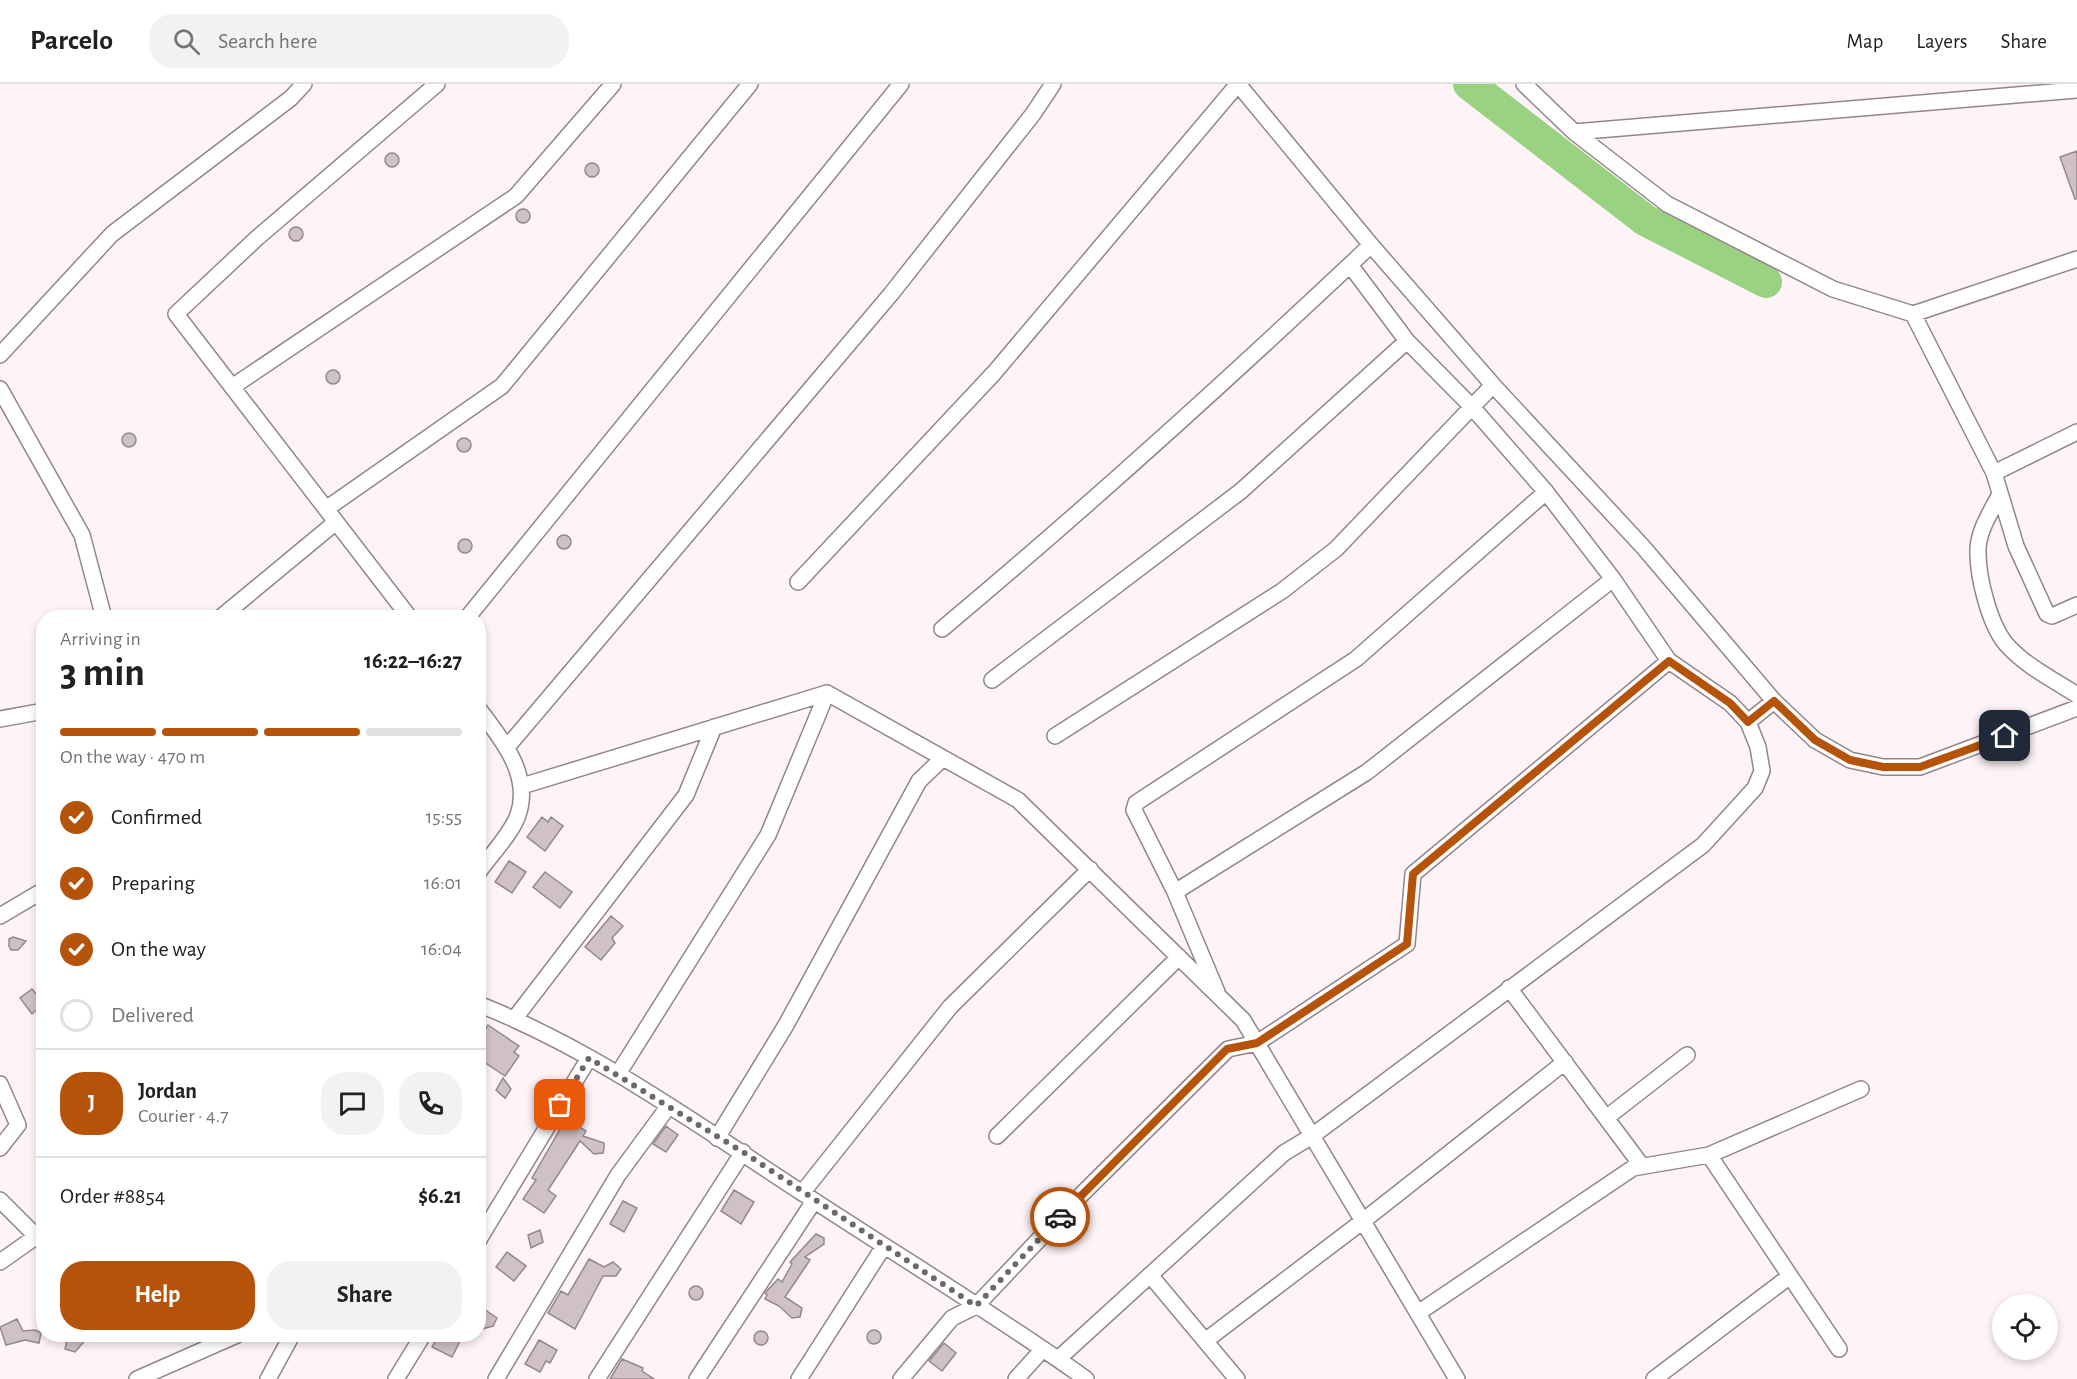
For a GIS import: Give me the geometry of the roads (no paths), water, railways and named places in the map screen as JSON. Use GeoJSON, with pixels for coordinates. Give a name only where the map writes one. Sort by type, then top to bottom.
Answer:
{"type":"FeatureCollection","features":[{"type":"Feature","properties":{"kind":"street"},"geometry":{"type":"LineString","coordinates":[[0,355],[112,234],[291,98],[304,84]]}},
{"type":"Feature","properties":{"kind":"street"},"geometry":{"type":"LineString","coordinates":[[404,610],[176,314],[257,238],[437,84]]}},
{"type":"Feature","properties":{"kind":"street"},"geometry":{"type":"LineString","coordinates":[[232,387],[516,196],[613,84]]}},
{"type":"Feature","properties":{"kind":"street"},"geometry":{"type":"LineString","coordinates":[[229,610],[331,516],[502,386],[576,299],[750,84]]}},
{"type":"Feature","properties":{"kind":"street"},"geometry":{"type":"LineString","coordinates":[[474,610],[901,84]]}},
{"type":"Feature","properties":{"kind":"street"},"geometry":{"type":"LineString","coordinates":[[508,746],[891,294],[1033,114],[1053,84]]}},
{"type":"Feature","properties":{"kind":"street"},"geometry":{"type":"LineString","coordinates":[[798,582],[994,374],[1238,84],[1371,245],[1493,385],[1644,548],[1774,701],[1815,740],[1850,760],[1883,767],[1920,767],[2077,708]]}},
{"type":"Feature","properties":{"kind":"street"},"geometry":{"type":"LineString","coordinates":[[1524,84],[1574,132],[1667,204],[1833,289],[1913,314],[2077,259]]}},
{"type":"Feature","properties":{"kind":"street"},"geometry":{"type":"LineString","coordinates":[[1574,132],[2077,90]]}},
{"type":"Feature","properties":{"kind":"street"},"geometry":{"type":"LineString","coordinates":[[942,629],[1070,522],[1371,245]]}},
{"type":"Feature","properties":{"kind":"street"},"geometry":{"type":"LineString","coordinates":[[1058,1359],[1284,1154],[1312,1136],[1703,844],[1755,788],[1762,771],[1758,747],[1748,722],[1730,703],[1669,661],[1613,579],[1546,492],[1472,407],[1407,341],[1350,265]]}},
{"type":"Feature","properties":{"kind":"street"},"geometry":{"type":"LineString","coordinates":[[1913,314],[1994,473],[2016,546],[2047,614],[2052,616],[2077,605]]}},
{"type":"Feature","properties":{"kind":"street"},"geometry":{"type":"LineString","coordinates":[[992,680],[1240,491],[1407,341]]}},
{"type":"Feature","properties":{"kind":"street"},"geometry":{"type":"LineString","coordinates":[[1055,736],[1282,591],[1336,549],[1493,385]]}},
{"type":"Feature","properties":{"kind":"street"},"geometry":{"type":"LineString","coordinates":[[0,389],[82,535],[102,610]]}},
{"type":"Feature","properties":{"kind":"street"},"geometry":{"type":"LineString","coordinates":[[1994,473],[2077,432]]}},
{"type":"Feature","properties":{"kind":"street"},"geometry":{"type":"LineString","coordinates":[[1220,999],[1175,892],[1134,810],[1136,802],[1356,659],[1546,492]]}},
{"type":"Feature","properties":{"kind":"street"},"geometry":{"type":"LineString","coordinates":[[2000,494],[1983,528],[1977,553],[1989,613],[2006,644],[2040,671],[2077,695]]}},
{"type":"Feature","properties":{"kind":"street"},"geometry":{"type":"LineString","coordinates":[[1175,892],[1367,772],[1613,579]]}},
{"type":"Feature","properties":{"kind":"street"},"geometry":{"type":"LineString","coordinates":[[901,1379],[952,1318],[976,1306],[1081,1195],[1227,1049],[1257,1043],[1407,944],[1413,874],[1669,661]]}},
{"type":"Feature","properties":{"kind":"street"},"geometry":{"type":"LineString","coordinates":[[522,786],[827,693],[1018,800],[1243,1020],[1457,1379]]}},
{"type":"Feature","properties":{"kind":"street"},"geometry":{"type":"LineString","coordinates":[[618,1074],[768,835],[827,693]]}},
{"type":"Feature","properties":{"kind":"street"},"geometry":{"type":"LineString","coordinates":[[1748,722],[1774,701]]}},
{"type":"Feature","properties":{"kind":"street"},"geometry":{"type":"LineString","coordinates":[[0,719],[36,712]]}},
{"type":"Feature","properties":{"kind":"street"},"geometry":{"type":"LineString","coordinates":[[486,718],[508,746],[522,786],[518,816],[486,862]]}},
{"type":"Feature","properties":{"kind":"street"},"geometry":{"type":"LineString","coordinates":[[515,1018],[686,795],[714,727]]}},
{"type":"Feature","properties":{"kind":"street"},"geometry":{"type":"LineString","coordinates":[[717,1138],[786,1025],[919,781],[943,758]]}},
{"type":"Feature","properties":{"kind":"street"},"geometry":{"type":"LineString","coordinates":[[697,1379],[808,1197],[950,1008],[1090,869]]}},
{"type":"Feature","properties":{"kind":"street"},"geometry":{"type":"LineString","coordinates":[[0,916],[36,895]]}},
{"type":"Feature","properties":{"kind":"street"},"geometry":{"type":"LineString","coordinates":[[997,1136],[1179,957]]}},
{"type":"Feature","properties":{"kind":"street"},"geometry":{"type":"LineString","coordinates":[[1509,988],[1642,1166]]}},
{"type":"Feature","properties":{"kind":"street"},"geometry":{"type":"LineString","coordinates":[[486,1007],[515,1018],[618,1074],[717,1138],[743,1152],[1086,1379]]}},
{"type":"Feature","properties":{"kind":"street"},"geometry":{"type":"LineString","coordinates":[[1606,1118],[1687,1055]]}},
{"type":"Feature","properties":{"kind":"street"},"geometry":{"type":"LineString","coordinates":[[486,1228],[589,1058]]}},
{"type":"Feature","properties":{"kind":"street"},"geometry":{"type":"LineString","coordinates":[[1205,1341],[1363,1221],[1564,1062]]}},
{"type":"Feature","properties":{"kind":"street"},"geometry":{"type":"LineString","coordinates":[[0,1084],[18,1125],[0,1148]]}},
{"type":"Feature","properties":{"kind":"street"},"geometry":{"type":"LineString","coordinates":[[1418,1314],[1633,1168],[1709,1155],[1861,1089]]}},
{"type":"Feature","properties":{"kind":"street"},"geometry":{"type":"LineString","coordinates":[[496,1379],[618,1175],[668,1107]]}},
{"type":"Feature","properties":{"kind":"street"},"geometry":{"type":"LineString","coordinates":[[597,1379],[743,1152]]}},
{"type":"Feature","properties":{"kind":"street"},"geometry":{"type":"LineString","coordinates":[[1709,1155],[1839,1349]]}},
{"type":"Feature","properties":{"kind":"street"},"geometry":{"type":"LineString","coordinates":[[0,1200],[36,1230]]}},
{"type":"Feature","properties":{"kind":"street"},"geometry":{"type":"LineString","coordinates":[[0,1262],[36,1235]]}},
{"type":"Feature","properties":{"kind":"street"},"geometry":{"type":"LineString","coordinates":[[799,1379],[884,1246]]}},
{"type":"Feature","properties":{"kind":"street"},"geometry":{"type":"LineString","coordinates":[[1150,1275],[1237,1379]]}},
{"type":"Feature","properties":{"kind":"street"},"geometry":{"type":"LineString","coordinates":[[1654,1379],[1790,1276]]}},
{"type":"Feature","properties":{"kind":"street"},"geometry":{"type":"LineString","coordinates":[[137,1379],[221,1342]]}},
{"type":"Feature","properties":{"kind":"street"},"geometry":{"type":"LineString","coordinates":[[268,1379],[288,1342]]}},
{"type":"Feature","properties":{"kind":"street"},"geometry":{"type":"LineString","coordinates":[[396,1379],[419,1342]]}},
{"type":"Feature","properties":{"kind":"street"},"geometry":{"type":"LineString","coordinates":[[1016,1379],[1043,1349]]}},
{"type":"Feature","properties":{"kind":"waterway"},"geometry":{"type":"LineString","coordinates":[[1469,84],[1645,220],[1766,282]]}}]}
